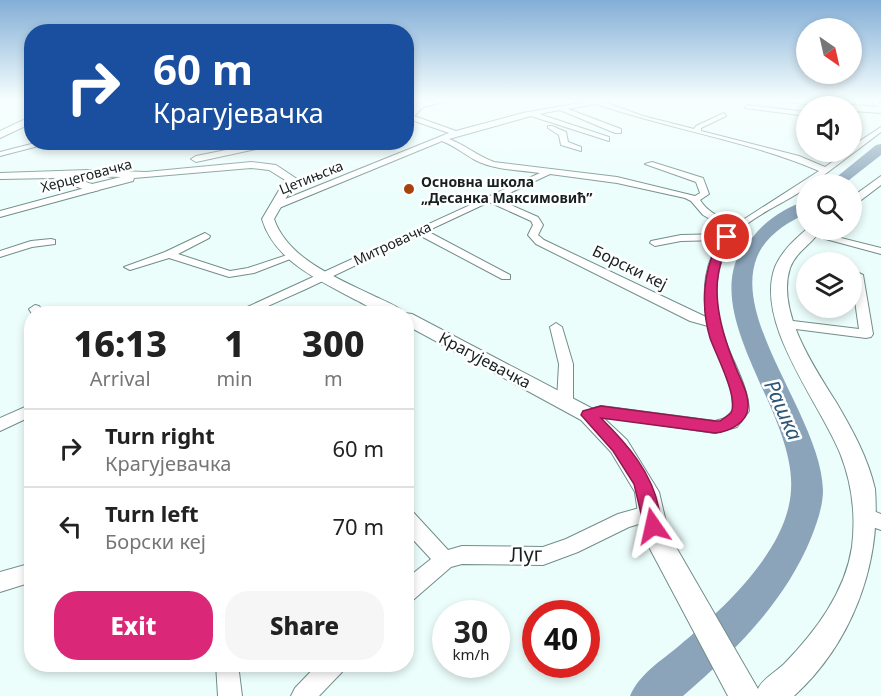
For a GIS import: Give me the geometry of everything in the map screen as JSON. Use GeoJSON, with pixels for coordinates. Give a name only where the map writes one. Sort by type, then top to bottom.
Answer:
{"type":"FeatureCollection","features":[{"type":"Feature","properties":{"kind":"street"},"geometry":{"type":"LineString","coordinates":[[452,131],[456,133]]}},
{"type":"Feature","properties":{"kind":"street","name":"Цетињска"},"geometry":{"type":"LineString","coordinates":[[414,149],[462,131]]}},
{"type":"Feature","properties":{"kind":"street"},"geometry":{"type":"LineString","coordinates":[[558,131],[564,135],[562,142],[578,148]]}},
{"type":"Feature","properties":{"kind":"street"},"geometry":{"type":"LineString","coordinates":[[583,131],[606,139]]}},
{"type":"Feature","properties":{"kind":"street"},"geometry":{"type":"LineString","coordinates":[[698,131],[796,158]]}},
{"type":"Feature","properties":{"kind":"street"},"geometry":{"type":"LineString","coordinates":[[862,143],[878,131]]}},
{"type":"Feature","properties":{"kind":"street"},"geometry":{"type":"LineString","coordinates":[[441,138],[464,147],[471,155],[486,162],[546,173],[623,181],[695,199],[705,194],[700,180],[649,164]]}},
{"type":"Feature","properties":{"kind":"street"},"geometry":{"type":"LineString","coordinates":[[0,154],[24,148]]}},
{"type":"Feature","properties":{"kind":"street","name":"Херцеговачка"},"geometry":{"type":"LineString","coordinates":[[0,214],[146,175],[220,150]]}},
{"type":"Feature","properties":{"kind":"street","name":"Цетињска"},"geometry":{"type":"LineString","coordinates":[[276,206],[412,150]]}},
{"type":"Feature","properties":{"kind":"street"},"geometry":{"type":"LineString","coordinates":[[805,162],[824,170]]}},
{"type":"Feature","properties":{"kind":"street"},"geometry":{"type":"LineString","coordinates":[[588,415],[601,412],[620,413],[715,427],[731,423],[741,411],[739,392],[713,323],[711,297],[712,272],[719,248],[731,233],[751,216],[787,197],[835,162]]}},
{"type":"Feature","properties":{"kind":"street"},"geometry":{"type":"LineString","coordinates":[[0,176],[88,173],[146,175],[224,167],[275,168],[291,179],[269,217],[269,225],[293,256],[324,276],[382,306]]}},
{"type":"Feature","properties":{"kind":"street","name":"Митровачка"},"geometry":{"type":"LineString","coordinates":[[256,306],[546,173]]}},
{"type":"Feature","properties":{"kind":"street"},"geometry":{"type":"LineString","coordinates":[[54,175],[82,186],[96,188]]}},
{"type":"Feature","properties":{"kind":"street"},"geometry":{"type":"LineString","coordinates":[[862,195],[881,180]]}},
{"type":"Feature","properties":{"kind":"street"},"geometry":{"type":"LineString","coordinates":[[695,199],[701,209],[731,233]]}},
{"type":"Feature","properties":{"kind":"street","name":"Борски кеј"},"geometry":{"type":"LineString","coordinates":[[489,200],[535,219],[538,225],[533,237],[688,315],[713,323]]}},
{"type":"Feature","properties":{"kind":"street"},"geometry":{"type":"LineString","coordinates":[[420,231],[506,277]]}},
{"type":"Feature","properties":{"kind":"street"},"geometry":{"type":"LineString","coordinates":[[655,243],[731,233]]}},
{"type":"Feature","properties":{"kind":"street"},"geometry":{"type":"LineString","coordinates":[[130,267],[169,254],[206,236]]}},
{"type":"Feature","properties":{"kind":"street"},"geometry":{"type":"LineString","coordinates":[[771,696],[804,665],[826,639],[844,610],[874,519],[848,449],[824,399],[796,351],[785,324],[779,293],[782,267],[791,248],[801,240]]}},
{"type":"Feature","properties":{"kind":"street"},"geometry":{"type":"LineString","coordinates":[[844,240],[881,251]]}},
{"type":"Feature","properties":{"kind":"street"},"geometry":{"type":"LineString","coordinates":[[0,254],[31,244],[51,242]]}},
{"type":"Feature","properties":{"kind":"street"},"geometry":{"type":"LineString","coordinates":[[169,254],[229,274],[250,271],[293,256]]}},
{"type":"Feature","properties":{"kind":"street"},"geometry":{"type":"LineString","coordinates":[[785,324],[866,334],[862,308]]}},
{"type":"Feature","properties":{"kind":"street","name":"Крагујевачка"},"geometry":{"type":"LineString","coordinates":[[414,322],[565,401],[588,415],[619,446],[647,492],[650,513],[658,539],[740,688]]}},
{"type":"Feature","properties":{"kind":"street"},"geometry":{"type":"LineString","coordinates":[[556,327],[568,379],[565,401]]}},
{"type":"Feature","properties":{"kind":"street"},"geometry":{"type":"LineString","coordinates":[[0,426],[24,413]]}},
{"type":"Feature","properties":{"kind":"street","name":"Луг"},"geometry":{"type":"LineString","coordinates":[[445,560],[462,555],[543,556],[571,546],[625,520],[650,513]]}},
{"type":"Feature","properties":{"kind":"street"},"geometry":{"type":"LineString","coordinates":[[414,527],[445,560],[414,586]]}},
{"type":"Feature","properties":{"kind":"street"},"geometry":{"type":"LineString","coordinates":[[0,582],[24,574]]}},
{"type":"Feature","properties":{"kind":"street"},"geometry":{"type":"LineString","coordinates":[[228,672],[230,696]]}},
{"type":"Feature","properties":{"kind":"street"},"geometry":{"type":"LineString","coordinates":[[303,696],[326,672]]}},
{"type":"Feature","properties":{"kind":"waterway","name":"Рашка"},"geometry":{"type":"LineString","coordinates":[[848,174],[881,148]]}},
{"type":"Feature","properties":{"kind":"waterway","name":"Рашка"},"geometry":{"type":"LineString","coordinates":[[651,696],[699,655],[749,606],[771,579],[801,521],[807,491],[804,459],[793,426],[760,356],[747,321],[742,288],[747,257],[768,229],[796,212]]}},
{"type":"Feature","properties":{"kind":"place","name":"Основна школа „Десанка Максимовић”"},"geometry":{"type":"Point","coordinates":[409,189]}},
{"type":"Feature","properties":{"kind":"route"},"geometry":{"type":"LineString","coordinates":[[653,526],[647,492],[641,480],[619,446],[588,415],[601,412],[620,413],[715,427],[731,423],[741,411],[739,392],[716,336],[711,308],[714,262],[719,248],[727,237]]}}]}
